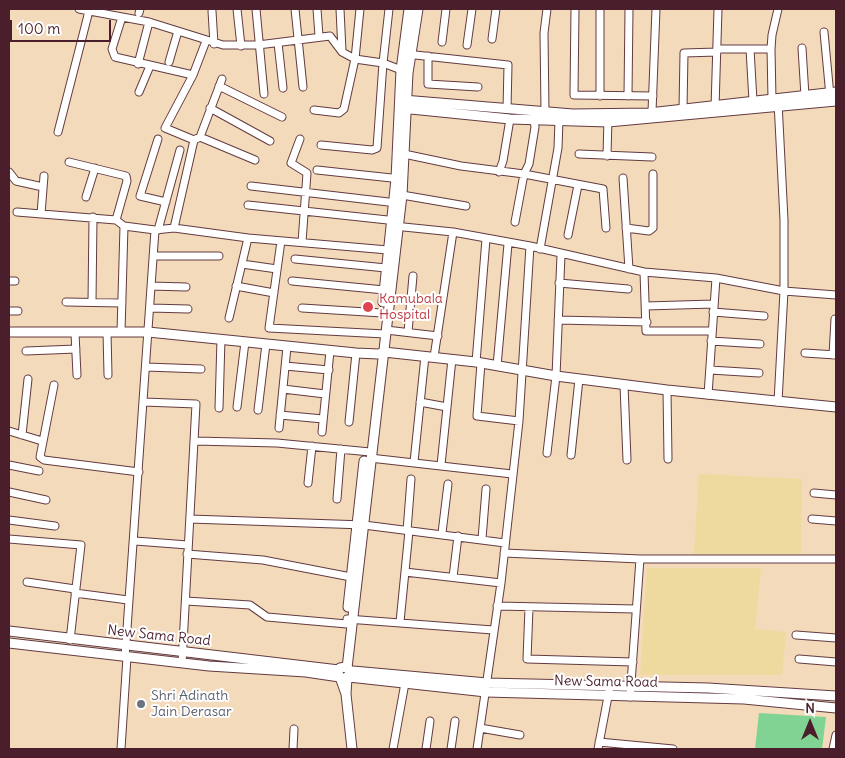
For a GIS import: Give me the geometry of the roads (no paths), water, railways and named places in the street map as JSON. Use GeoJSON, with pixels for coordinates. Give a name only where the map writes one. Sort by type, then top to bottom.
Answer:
{"type":"FeatureCollection","features":[{"type":"Feature","properties":{"kind":"street"},"geometry":{"type":"LineString","coordinates":[[79,9],[149,22],[214,44],[241,46],[278,43],[319,36],[334,38],[342,52],[355,59],[383,63],[405,72]]}},
{"type":"Feature","properties":{"kind":"street"},"geometry":{"type":"LineString","coordinates":[[237,9],[241,46]]}},
{"type":"Feature","properties":{"kind":"street"},"geometry":{"type":"LineString","coordinates":[[256,9],[264,94]]}},
{"type":"Feature","properties":{"kind":"street"},"geometry":{"type":"LineString","coordinates":[[295,9],[303,87]]}},
{"type":"Feature","properties":{"kind":"street"},"geometry":{"type":"LineString","coordinates":[[318,9],[319,36]]}},
{"type":"Feature","properties":{"kind":"street"},"geometry":{"type":"LineString","coordinates":[[340,9],[342,52]]}},
{"type":"Feature","properties":{"kind":"street"},"geometry":{"type":"LineString","coordinates":[[314,110],[339,113],[343,111],[355,59],[360,9]]}},
{"type":"Feature","properties":{"kind":"street"},"geometry":{"type":"LineString","coordinates":[[321,145],[372,150],[377,148],[389,9]]}},
{"type":"Feature","properties":{"kind":"street"},"geometry":{"type":"LineString","coordinates":[[349,621],[398,200],[408,9]]}},
{"type":"Feature","properties":{"kind":"street"},"geometry":{"type":"LineString","coordinates":[[407,54],[418,9]]}},
{"type":"Feature","properties":{"kind":"street"},"geometry":{"type":"LineString","coordinates":[[442,42],[446,9]]}},
{"type":"Feature","properties":{"kind":"street"},"geometry":{"type":"LineString","coordinates":[[467,45],[472,9]]}},
{"type":"Feature","properties":{"kind":"street"},"geometry":{"type":"LineString","coordinates":[[492,39],[496,9]]}},
{"type":"Feature","properties":{"kind":"street"},"geometry":{"type":"LineString","coordinates":[[545,112],[544,33],[547,9]]}},
{"type":"Feature","properties":{"kind":"street"},"geometry":{"type":"LineString","coordinates":[[575,9],[573,91],[578,96],[653,96]]}},
{"type":"Feature","properties":{"kind":"street"},"geometry":{"type":"LineString","coordinates":[[600,9],[600,96]]}},
{"type":"Feature","properties":{"kind":"street"},"geometry":{"type":"LineString","coordinates":[[628,96],[629,9]]}},
{"type":"Feature","properties":{"kind":"street"},"geometry":{"type":"LineString","coordinates":[[652,112],[656,9]]}},
{"type":"Feature","properties":{"kind":"street"},"geometry":{"type":"LineString","coordinates":[[715,109],[718,9]]}},
{"type":"Feature","properties":{"kind":"street"},"geometry":{"type":"LineString","coordinates":[[778,9],[771,49],[784,220],[784,291],[778,402]]}},
{"type":"Feature","properties":{"kind":"street"},"geometry":{"type":"LineString","coordinates":[[58,132],[89,11]]}},
{"type":"Feature","properties":{"kind":"street"},"geometry":{"type":"LineString","coordinates":[[212,11],[214,44]]}},
{"type":"Feature","properties":{"kind":"street"},"geometry":{"type":"LineString","coordinates":[[122,17],[112,49],[113,55],[138,64],[193,74]]}},
{"type":"Feature","properties":{"kind":"street"},"geometry":{"type":"LineString","coordinates":[[138,64],[149,22]]}},
{"type":"Feature","properties":{"kind":"street"},"geometry":{"type":"LineString","coordinates":[[169,62],[178,31]]}},
{"type":"Feature","properties":{"kind":"street"},"geometry":{"type":"LineString","coordinates":[[824,32],[833,97]]}},
{"type":"Feature","properties":{"kind":"street"},"geometry":{"type":"LineString","coordinates":[[206,41],[193,74],[164,128],[255,160]]}},
{"type":"Feature","properties":{"kind":"street"},"geometry":{"type":"LineString","coordinates":[[278,43],[283,88]]}},
{"type":"Feature","properties":{"kind":"street"},"geometry":{"type":"LineString","coordinates":[[802,48],[805,96]]}},
{"type":"Feature","properties":{"kind":"street"},"geometry":{"type":"LineString","coordinates":[[750,49],[753,101]]}},
{"type":"Feature","properties":{"kind":"street"},"geometry":{"type":"LineString","coordinates":[[683,109],[684,53],[771,49]]}},
{"type":"Feature","properties":{"kind":"street"},"geometry":{"type":"LineString","coordinates":[[407,54],[508,65],[507,109]]}},
{"type":"Feature","properties":{"kind":"street"},"geometry":{"type":"LineString","coordinates":[[428,56],[428,84],[478,87]]}},
{"type":"Feature","properties":{"kind":"street"},"geometry":{"type":"LineString","coordinates":[[138,92],[150,66]]}},
{"type":"Feature","properties":{"kind":"street"},"geometry":{"type":"LineString","coordinates":[[174,228],[197,139],[220,82],[282,117]]}},
{"type":"Feature","properties":{"kind":"street"},"geometry":{"type":"LineString","coordinates":[[403,104],[510,119],[559,120],[715,109],[805,96],[833,97]]}},
{"type":"Feature","properties":{"kind":"street"},"geometry":{"type":"LineString","coordinates":[[403,104],[507,109],[608,118],[683,109],[715,109],[753,101],[833,97]]}},
{"type":"Feature","properties":{"kind":"street"},"geometry":{"type":"LineString","coordinates":[[399,179],[404,154],[403,104]]}},
{"type":"Feature","properties":{"kind":"street"},"geometry":{"type":"LineString","coordinates":[[210,108],[270,141]]}},
{"type":"Feature","properties":{"kind":"street"},"geometry":{"type":"LineString","coordinates":[[607,156],[608,118]]}},
{"type":"Feature","properties":{"kind":"street"},"geometry":{"type":"LineString","coordinates":[[499,172],[503,161],[510,119]]}},
{"type":"Feature","properties":{"kind":"street"},"geometry":{"type":"LineString","coordinates":[[515,222],[524,174],[529,164],[534,135],[534,120]]}},
{"type":"Feature","properties":{"kind":"street"},"geometry":{"type":"LineString","coordinates":[[540,249],[558,148],[559,120]]}},
{"type":"Feature","properties":{"kind":"street"},"geometry":{"type":"LineString","coordinates":[[158,139],[140,196],[166,202]]}},
{"type":"Feature","properties":{"kind":"street"},"geometry":{"type":"LineString","coordinates":[[300,140],[291,163],[307,173],[302,242]]}},
{"type":"Feature","properties":{"kind":"street"},"geometry":{"type":"LineString","coordinates":[[121,749],[125,646],[139,472],[153,256],[156,230],[166,202],[180,150]]}},
{"type":"Feature","properties":{"kind":"street"},"geometry":{"type":"LineString","coordinates":[[404,154],[499,172],[524,174],[603,188],[606,228]]}},
{"type":"Feature","properties":{"kind":"street"},"geometry":{"type":"LineString","coordinates":[[579,154],[652,157]]}},
{"type":"Feature","properties":{"kind":"street"},"geometry":{"type":"LineString","coordinates":[[69,162],[123,174],[128,178],[116,220]]}},
{"type":"Feature","properties":{"kind":"street"},"geometry":{"type":"LineString","coordinates":[[86,197],[95,168]]}},
{"type":"Feature","properties":{"kind":"street"},"geometry":{"type":"LineString","coordinates":[[317,170],[399,179]]}},
{"type":"Feature","properties":{"kind":"street"},"geometry":{"type":"LineString","coordinates":[[9,172],[16,180],[43,187]]}},
{"type":"Feature","properties":{"kind":"street"},"geometry":{"type":"LineString","coordinates":[[626,228],[649,231],[653,228],[653,174]]}},
{"type":"Feature","properties":{"kind":"street"},"geometry":{"type":"LineString","coordinates":[[41,214],[44,176]]}},
{"type":"Feature","properties":{"kind":"street"},"geometry":{"type":"LineString","coordinates":[[623,178],[629,269]]}},
{"type":"Feature","properties":{"kind":"street"},"geometry":{"type":"LineString","coordinates":[[568,235],[578,185]]}},
{"type":"Feature","properties":{"kind":"street"},"geometry":{"type":"LineString","coordinates":[[250,186],[466,206]]}},
{"type":"Feature","properties":{"kind":"street"},"geometry":{"type":"LineString","coordinates":[[248,205],[453,232],[508,244],[530,246],[560,255],[644,272],[716,278],[784,291],[836,295]]}},
{"type":"Feature","properties":{"kind":"street"},"geometry":{"type":"LineString","coordinates":[[17,212],[93,217],[116,220],[124,226],[156,230],[174,228],[248,238],[388,250]]}},
{"type":"Feature","properties":{"kind":"street"},"geometry":{"type":"LineString","coordinates":[[92,302],[93,217]]}},
{"type":"Feature","properties":{"kind":"street"},"geometry":{"type":"LineString","coordinates":[[384,333],[382,313],[386,268],[388,250],[395,224]]}},
{"type":"Feature","properties":{"kind":"street"},"geometry":{"type":"LineString","coordinates":[[121,332],[124,226]]}},
{"type":"Feature","properties":{"kind":"street"},"geometry":{"type":"LineString","coordinates":[[414,462],[420,402],[429,356],[438,336],[453,232]]}},
{"type":"Feature","properties":{"kind":"street"},"geometry":{"type":"LineString","coordinates":[[229,318],[248,238]]}},
{"type":"Feature","properties":{"kind":"street"},"geometry":{"type":"LineString","coordinates":[[486,238],[478,362],[477,416],[519,421]]}},
{"type":"Feature","properties":{"kind":"street"},"geometry":{"type":"LineString","coordinates":[[281,240],[269,328],[384,333],[408,332],[438,336]]}},
{"type":"Feature","properties":{"kind":"street"},"geometry":{"type":"LineString","coordinates":[[497,366],[508,244]]}},
{"type":"Feature","properties":{"kind":"street"},"geometry":{"type":"LineString","coordinates":[[477,749],[487,688],[519,421],[530,246]]}},
{"type":"Feature","properties":{"kind":"street"},"geometry":{"type":"LineString","coordinates":[[547,453],[556,376],[560,255]]}},
{"type":"Feature","properties":{"kind":"street"},"geometry":{"type":"LineString","coordinates":[[153,256],[219,256]]}},
{"type":"Feature","properties":{"kind":"street"},"geometry":{"type":"LineString","coordinates":[[295,259],[386,268]]}},
{"type":"Feature","properties":{"kind":"street"},"geometry":{"type":"LineString","coordinates":[[242,264],[277,269]]}},
{"type":"Feature","properties":{"kind":"street"},"geometry":{"type":"LineString","coordinates":[[644,272],[646,330],[712,331]]}},
{"type":"Feature","properties":{"kind":"street"},"geometry":{"type":"LineString","coordinates":[[408,332],[413,276]]}},
{"type":"Feature","properties":{"kind":"street"},"geometry":{"type":"LineString","coordinates":[[708,395],[716,278]]}},
{"type":"Feature","properties":{"kind":"street"},"geometry":{"type":"LineString","coordinates":[[292,281],[384,290]]}},
{"type":"Feature","properties":{"kind":"street"},"geometry":{"type":"LineString","coordinates":[[559,283],[628,289]]}},
{"type":"Feature","properties":{"kind":"street"},"geometry":{"type":"LineString","coordinates":[[151,286],[186,287]]}},
{"type":"Feature","properties":{"kind":"street"},"geometry":{"type":"LineString","coordinates":[[236,286],[274,293]]}},
{"type":"Feature","properties":{"kind":"street"},"geometry":{"type":"LineString","coordinates":[[66,302],[122,303]]}},
{"type":"Feature","properties":{"kind":"street"},"geometry":{"type":"LineString","coordinates":[[646,306],[713,304]]}},
{"type":"Feature","properties":{"kind":"street"},"geometry":{"type":"LineString","coordinates":[[150,308],[188,309]]}},
{"type":"Feature","properties":{"kind":"street"},"geometry":{"type":"LineString","coordinates":[[302,308],[382,313]]}},
{"type":"Feature","properties":{"kind":"street"},"geometry":{"type":"LineString","coordinates":[[9,311],[18,310]]}},
{"type":"Feature","properties":{"kind":"street"},"geometry":{"type":"LineString","coordinates":[[713,312],[764,316]]}},
{"type":"Feature","properties":{"kind":"street"},"geometry":{"type":"LineString","coordinates":[[805,353],[835,355],[836,319]]}},
{"type":"Feature","properties":{"kind":"street"},"geometry":{"type":"LineString","coordinates":[[558,320],[646,322]]}},
{"type":"Feature","properties":{"kind":"street"},"geometry":{"type":"LineString","coordinates":[[9,332],[148,332],[330,351],[429,356],[624,385],[836,407]]}},
{"type":"Feature","properties":{"kind":"street"},"geometry":{"type":"LineString","coordinates":[[75,332],[77,376]]}},
{"type":"Feature","properties":{"kind":"street"},"geometry":{"type":"LineString","coordinates":[[107,332],[108,375]]}},
{"type":"Feature","properties":{"kind":"street"},"geometry":{"type":"LineString","coordinates":[[219,408],[221,339]]}},
{"type":"Feature","properties":{"kind":"street"},"geometry":{"type":"LineString","coordinates":[[711,341],[760,344]]}},
{"type":"Feature","properties":{"kind":"street"},"geometry":{"type":"LineString","coordinates":[[237,407],[245,342]]}},
{"type":"Feature","properties":{"kind":"street"},"geometry":{"type":"LineString","coordinates":[[258,410],[266,344]]}},
{"type":"Feature","properties":{"kind":"street"},"geometry":{"type":"LineString","coordinates":[[279,428],[287,347]]}},
{"type":"Feature","properties":{"kind":"street"},"geometry":{"type":"LineString","coordinates":[[26,351],[76,349]]}},
{"type":"Feature","properties":{"kind":"street"},"geometry":{"type":"LineString","coordinates":[[322,432],[330,351]]}},
{"type":"Feature","properties":{"kind":"street"},"geometry":{"type":"LineString","coordinates":[[349,422],[356,353]]}},
{"type":"Feature","properties":{"kind":"street"},"geometry":{"type":"LineString","coordinates":[[441,465],[452,359]]}},
{"type":"Feature","properties":{"kind":"street"},"geometry":{"type":"LineString","coordinates":[[285,366],[329,370]]}},
{"type":"Feature","properties":{"kind":"street"},"geometry":{"type":"LineString","coordinates":[[146,367],[201,369]]}},
{"type":"Feature","properties":{"kind":"street"},"geometry":{"type":"LineString","coordinates":[[710,370],[759,373]]}},
{"type":"Feature","properties":{"kind":"street"},"geometry":{"type":"LineString","coordinates":[[22,435],[28,379]]}},
{"type":"Feature","properties":{"kind":"street"},"geometry":{"type":"LineString","coordinates":[[571,455],[579,379]]}},
{"type":"Feature","properties":{"kind":"street"},"geometry":{"type":"LineString","coordinates":[[54,385],[39,453],[44,460],[139,472]]}},
{"type":"Feature","properties":{"kind":"street"},"geometry":{"type":"LineString","coordinates":[[624,385],[627,460]]}},
{"type":"Feature","properties":{"kind":"street"},"geometry":{"type":"LineString","coordinates":[[283,389],[326,394]]}},
{"type":"Feature","properties":{"kind":"street"},"geometry":{"type":"LineString","coordinates":[[667,390],[668,459]]}},
{"type":"Feature","properties":{"kind":"street"},"geometry":{"type":"LineString","coordinates":[[144,402],[196,404],[182,663]]}},
{"type":"Feature","properties":{"kind":"street"},"geometry":{"type":"LineString","coordinates":[[420,402],[447,407]]}},
{"type":"Feature","properties":{"kind":"street"},"geometry":{"type":"LineString","coordinates":[[280,415],[323,419]]}},
{"type":"Feature","properties":{"kind":"street"},"geometry":{"type":"LineString","coordinates":[[9,431],[42,441]]}},
{"type":"Feature","properties":{"kind":"street"},"geometry":{"type":"LineString","coordinates":[[195,441],[341,449],[414,462],[512,474]]}},
{"type":"Feature","properties":{"kind":"street"},"geometry":{"type":"LineString","coordinates":[[308,483],[312,446]]}},
{"type":"Feature","properties":{"kind":"street"},"geometry":{"type":"LineString","coordinates":[[336,498],[341,449]]}},
{"type":"Feature","properties":{"kind":"street"},"geometry":{"type":"LineString","coordinates":[[9,465],[39,471]]}},
{"type":"Feature","properties":{"kind":"street"},"geometry":{"type":"LineString","coordinates":[[400,622],[412,479]]}},
{"type":"Feature","properties":{"kind":"street"},"geometry":{"type":"LineString","coordinates":[[442,533],[448,484]]}},
{"type":"Feature","properties":{"kind":"street"},"geometry":{"type":"LineString","coordinates":[[482,539],[486,489]]}},
{"type":"Feature","properties":{"kind":"street"},"geometry":{"type":"LineString","coordinates":[[9,492],[46,500]]}},
{"type":"Feature","properties":{"kind":"street"},"geometry":{"type":"LineString","coordinates":[[814,493],[836,495]]}},
{"type":"Feature","properties":{"kind":"street"},"geometry":{"type":"LineString","coordinates":[[190,519],[360,526],[442,533],[505,543]]}},
{"type":"Feature","properties":{"kind":"street"},"geometry":{"type":"LineString","coordinates":[[9,520],[55,526]]}},
{"type":"Feature","properties":{"kind":"street"},"geometry":{"type":"LineString","coordinates":[[812,520],[836,521]]}},
{"type":"Feature","properties":{"kind":"street"},"geometry":{"type":"LineString","coordinates":[[352,749],[345,673],[351,578],[360,526]]}},
{"type":"Feature","properties":{"kind":"street"},"geometry":{"type":"LineString","coordinates":[[453,577],[458,536]]}},
{"type":"Feature","properties":{"kind":"street"},"geometry":{"type":"LineString","coordinates":[[9,539],[81,545],[70,640]]}},
{"type":"Feature","properties":{"kind":"street"},"geometry":{"type":"LineString","coordinates":[[134,541],[188,545]]}},
{"type":"Feature","properties":{"kind":"street"},"geometry":{"type":"LineString","coordinates":[[504,552],[640,559],[836,559]]}},
{"type":"Feature","properties":{"kind":"street"},"geometry":{"type":"LineString","coordinates":[[187,554],[263,560],[351,578]]}},
{"type":"Feature","properties":{"kind":"street"},"geometry":{"type":"LineString","coordinates":[[630,697],[640,559]]}},
{"type":"Feature","properties":{"kind":"street"},"geometry":{"type":"LineString","coordinates":[[405,572],[500,583]]}},
{"type":"Feature","properties":{"kind":"street"},"geometry":{"type":"LineString","coordinates":[[27,582],[128,600]]}},
{"type":"Feature","properties":{"kind":"street"},"geometry":{"type":"LineString","coordinates":[[186,601],[250,605],[267,617],[400,622],[493,630]]}},
{"type":"Feature","properties":{"kind":"street"},"geometry":{"type":"LineString","coordinates":[[497,606],[635,609]]}},
{"type":"Feature","properties":{"kind":"street"},"geometry":{"type":"LineString","coordinates":[[529,608],[527,659],[633,662]]}},
{"type":"Feature","properties":{"kind":"street","name":"New Sama Road"},"geometry":{"type":"LineString","coordinates":[[9,631],[306,668]]}},
{"type":"Feature","properties":{"kind":"street"},"geometry":{"type":"LineString","coordinates":[[796,635],[836,638]]}},
{"type":"Feature","properties":{"kind":"street","name":"New Sama Road"},"geometry":{"type":"LineString","coordinates":[[9,643],[182,663],[306,668]]}},
{"type":"Feature","properties":{"kind":"street"},"geometry":{"type":"LineString","coordinates":[[799,659],[836,662]]}},
{"type":"Feature","properties":{"kind":"street"},"geometry":{"type":"LineString","coordinates":[[306,668],[377,676]]}},
{"type":"Feature","properties":{"kind":"street","name":"New Sama Road"},"geometry":{"type":"LineString","coordinates":[[377,676],[487,688],[631,686],[748,695],[836,708]]}},
{"type":"Feature","properties":{"kind":"street","name":"New Sama Road"},"geometry":{"type":"LineString","coordinates":[[377,676],[405,683],[630,697],[836,696]]}},
{"type":"Feature","properties":{"kind":"street"},"geometry":{"type":"LineString","coordinates":[[392,749],[405,683]]}},
{"type":"Feature","properties":{"kind":"street"},"geometry":{"type":"LineString","coordinates":[[610,686],[598,746],[673,749]]}},
{"type":"Feature","properties":{"kind":"street"},"geometry":{"type":"LineString","coordinates":[[426,749],[430,721]]}},
{"type":"Feature","properties":{"kind":"street"},"geometry":{"type":"LineString","coordinates":[[451,749],[455,722]]}},
{"type":"Feature","properties":{"kind":"street"},"geometry":{"type":"LineString","coordinates":[[480,728],[520,735]]}},
{"type":"Feature","properties":{"kind":"street"},"geometry":{"type":"LineString","coordinates":[[293,749],[294,729]]}},
{"type":"Feature","properties":{"kind":"street"},"geometry":{"type":"LineString","coordinates":[[833,749],[836,735]]}},
{"type":"Feature","properties":{"kind":"place","name":"Kamubala Hospital"},"geometry":{"type":"Point","coordinates":[368,307]}},
{"type":"Feature","properties":{"kind":"place","name":"Shri Adinath Jain Derasar"},"geometry":{"type":"Point","coordinates":[141,704]}}]}
